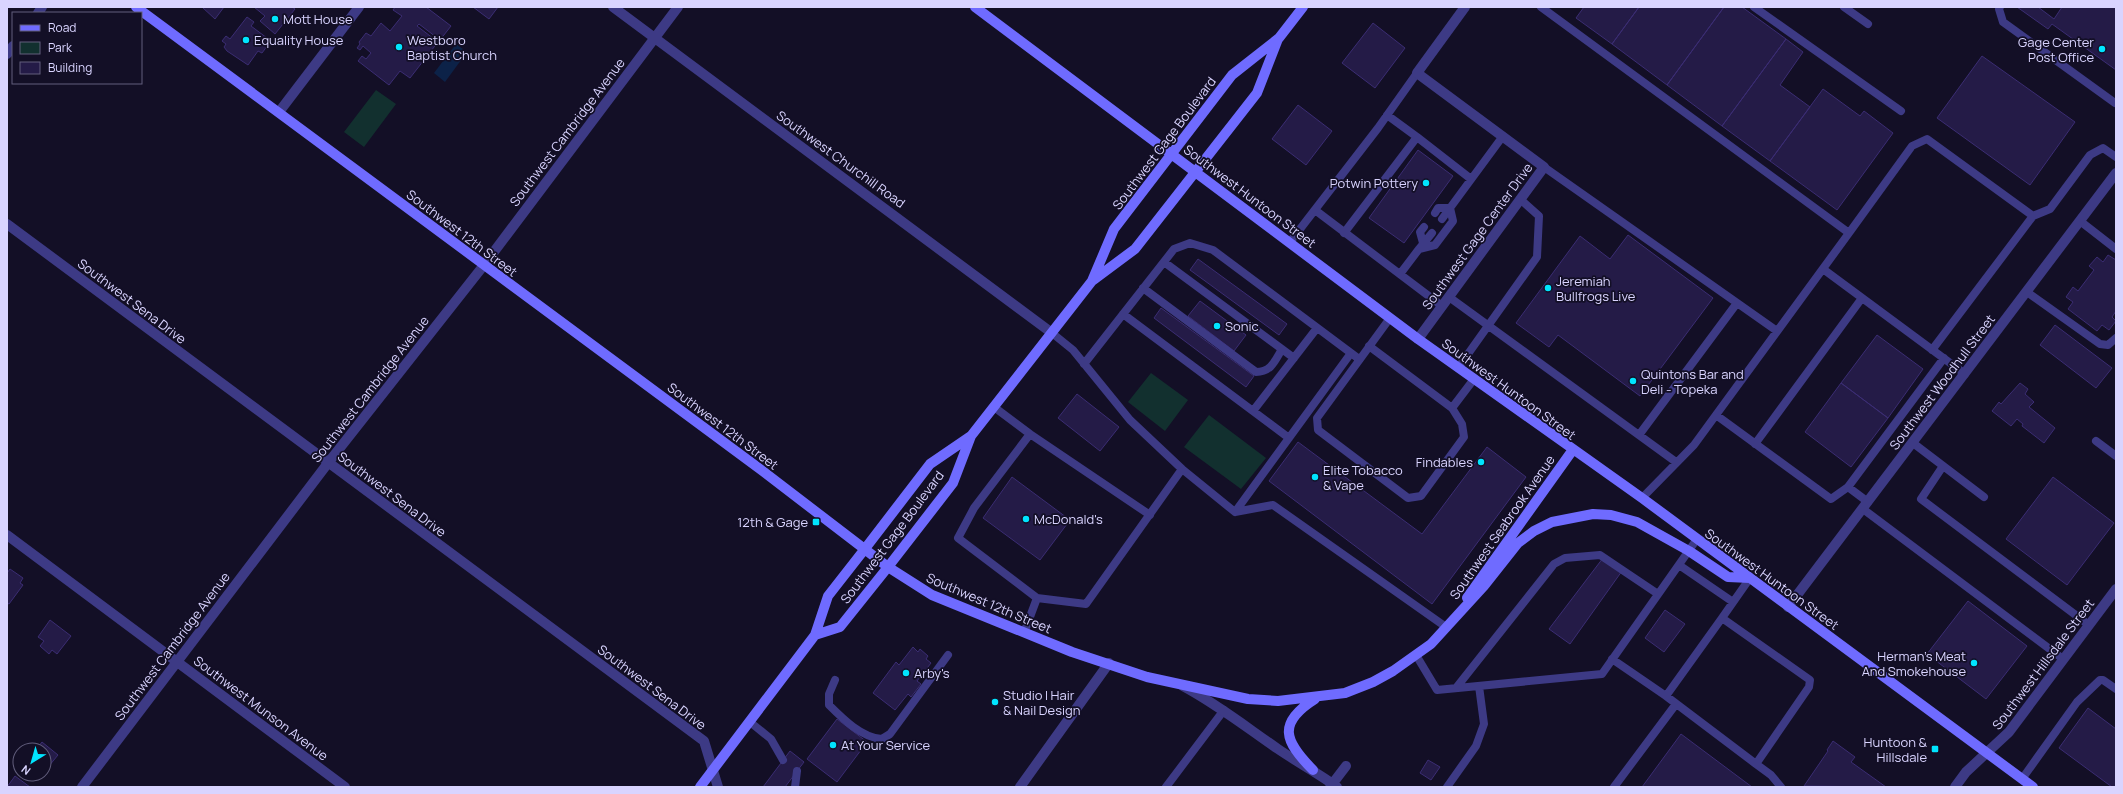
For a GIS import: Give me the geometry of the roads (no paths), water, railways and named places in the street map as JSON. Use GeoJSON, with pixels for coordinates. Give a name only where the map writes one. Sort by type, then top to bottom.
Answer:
{"type":"FeatureCollection","features":[{"type":"Feature","properties":{"kind":"main road","name":"Southwest 12th Street"},"geometry":{"type":"LineString","coordinates":[[136,7],[753,464],[888,567],[932,595],[1024,633],[1072,652],[1109,663],[1147,677],[1181,685]]}},
{"type":"Feature","properties":{"kind":"main road","name":"Southwest Huntoon Street"},"geometry":{"type":"LineString","coordinates":[[975,7],[1196,171],[1418,339],[1572,450],[1642,498],[2033,787]]}},
{"type":"Feature","properties":{"kind":"main road","name":"Southwest Gage Boulevard"},"geometry":{"type":"LineString","coordinates":[[815,635],[840,627],[888,567],[952,483],[971,436],[1092,281],[1114,229],[1232,75],[1279,38],[1303,7]]}},
{"type":"Feature","properties":{"kind":"main road","name":"Southwest Gage Boulevard"},"geometry":{"type":"LineString","coordinates":[[1092,281],[1136,249],[1257,93],[1279,38]]}},
{"type":"Feature","properties":{"kind":"main road","name":"Southwest Gage Boulevard"},"geometry":{"type":"LineString","coordinates":[[700,787],[815,635],[828,596],[930,464],[971,436]]}},
{"type":"Feature","properties":{"kind":"main road","name":"Southwest Seabrook Avenue"},"geometry":{"type":"LineString","coordinates":[[1454,619],[1477,582],[1572,450]]}},
{"type":"Feature","properties":{"kind":"main road","name":"Southwest Seabrook Avenue"},"geometry":{"type":"LineString","coordinates":[[1181,685],[1248,700],[1278,701],[1316,698],[1345,693],[1374,682],[1431,644],[1484,586],[1518,543],[1534,531],[1552,522],[1587,515],[1611,515],[1637,522],[1689,551],[1728,577],[1750,578]]}},
{"type":"Feature","properties":{"kind":"main road"},"geometry":{"type":"LineString","coordinates":[[1312,770],[1297,754],[1290,740],[1289,730],[1291,721],[1297,712],[1316,698]]}},
{"type":"Feature","properties":{"kind":"street"},"geometry":{"type":"LineString","coordinates":[[279,112],[359,7]]}},
{"type":"Feature","properties":{"kind":"street","name":"Southwest Churchill Road"},"geometry":{"type":"LineString","coordinates":[[613,7],[1052,333]]}},
{"type":"Feature","properties":{"kind":"street","name":"Southwest Cambridge Avenue"},"geometry":{"type":"LineString","coordinates":[[82,787],[328,463],[484,265],[678,7]]}},
{"type":"Feature","properties":{"kind":"street"},"geometry":{"type":"LineString","coordinates":[[1417,73],[1465,7]]}},
{"type":"Feature","properties":{"kind":"street","name":"Southwest Gage Center Drive"},"geometry":{"type":"LineString","coordinates":[[1417,73],[1544,166],[1418,339]]}},
{"type":"Feature","properties":{"kind":"street","name":"Southwest Woodhull Street"},"geometry":{"type":"LineString","coordinates":[[1788,607],[2116,173]]}},
{"type":"Feature","properties":{"kind":"street","name":"Southwest Sena Drive"},"geometry":{"type":"LineString","coordinates":[[7,224],[704,741],[718,787]]}},
{"type":"Feature","properties":{"kind":"street","name":"Southwest Munson Avenue"},"geometry":{"type":"LineString","coordinates":[[7,535],[345,787]]}},
{"type":"Feature","properties":{"kind":"street","name":"Southwest Hillsdale Street"},"geometry":{"type":"LineString","coordinates":[[1955,787],[1966,772],[2008,732],[2116,589]]}},
{"type":"Feature","properties":{"kind":"street"},"geometry":{"type":"LineString","coordinates":[[1020,787],[1109,663]]}},
{"type":"Feature","properties":{"kind":"street","name":"Southwest 12th Street"},"geometry":{"type":"LineString","coordinates":[[1181,685],[1224,710],[1279,750],[1312,770],[1333,786]]}},
{"type":"Feature","properties":{"kind":"street"},"geometry":{"type":"LineString","coordinates":[[1333,786],[1346,766]]}},
{"type":"Feature","properties":{"kind":"lane"},"geometry":{"type":"LineString","coordinates":[[1541,7],[1849,233]]}},
{"type":"Feature","properties":{"kind":"lane"},"geometry":{"type":"LineString","coordinates":[[1754,7],[1900,111]]}},
{"type":"Feature","properties":{"kind":"lane"},"geometry":{"type":"LineString","coordinates":[[1844,7],[1868,24]]}},
{"type":"Feature","properties":{"kind":"lane"},"geometry":{"type":"LineString","coordinates":[[2000,7],[1999,9],[2003,22],[2115,103]]}},
{"type":"Feature","properties":{"kind":"lane"},"geometry":{"type":"LineString","coordinates":[[1290,242],[1387,115],[1417,73]]}},
{"type":"Feature","properties":{"kind":"lane"},"geometry":{"type":"LineString","coordinates":[[1387,115],[1471,179]]}},
{"type":"Feature","properties":{"kind":"lane"},"geometry":{"type":"LineString","coordinates":[[1442,219],[1503,136]]}},
{"type":"Feature","properties":{"kind":"lane"},"geometry":{"type":"LineString","coordinates":[[1344,233],[1417,137]]}},
{"type":"Feature","properties":{"kind":"lane"},"geometry":{"type":"LineString","coordinates":[[1642,498],[1694,445],[1912,146],[1928,139],[2034,216]]}},
{"type":"Feature","properties":{"kind":"lane"},"geometry":{"type":"LineString","coordinates":[[1932,350],[2034,216],[2050,210],[2090,155],[2103,148],[2116,157]]}},
{"type":"Feature","properties":{"kind":"lane"},"geometry":{"type":"LineString","coordinates":[[1544,166],[1777,331]]}},
{"type":"Feature","properties":{"kind":"lane"},"geometry":{"type":"LineString","coordinates":[[1458,368],[1537,257],[1539,216],[1520,199]]}},
{"type":"Feature","properties":{"kind":"lane"},"geometry":{"type":"LineString","coordinates":[[1435,213],[1438,208],[1450,208]]}},
{"type":"Feature","properties":{"kind":"lane"},"geometry":{"type":"LineString","coordinates":[[1421,246],[1435,245],[1453,221],[1450,208]]}},
{"type":"Feature","properties":{"kind":"lane"},"geometry":{"type":"LineString","coordinates":[[1315,210],[1442,306]]}},
{"type":"Feature","properties":{"kind":"lane"},"geometry":{"type":"LineString","coordinates":[[2080,222],[2116,249]]}},
{"type":"Feature","properties":{"kind":"lane"},"geometry":{"type":"LineString","coordinates":[[1421,246],[1420,232],[1424,227]]}},
{"type":"Feature","properties":{"kind":"lane"},"geometry":{"type":"LineString","coordinates":[[1400,274],[1432,233]]}},
{"type":"Feature","properties":{"kind":"lane"},"geometry":{"type":"LineString","coordinates":[[1084,364],[1174,249],[1190,243],[1213,250],[1359,359]]}},
{"type":"Feature","properties":{"kind":"lane"},"geometry":{"type":"LineString","coordinates":[[1164,262],[1294,358]]}},
{"type":"Feature","properties":{"kind":"lane"},"geometry":{"type":"LineString","coordinates":[[1823,269],[1965,374]]}},
{"type":"Feature","properties":{"kind":"lane"},"geometry":{"type":"LineString","coordinates":[[1143,288],[1256,372],[1263,372],[1270,369],[1282,349]]}},
{"type":"Feature","properties":{"kind":"lane"},"geometry":{"type":"LineString","coordinates":[[2027,292],[2100,344],[2108,345],[2116,338]]}},
{"type":"Feature","properties":{"kind":"lane"},"geometry":{"type":"LineString","coordinates":[[1449,297],[1676,462]]}},
{"type":"Feature","properties":{"kind":"lane"},"geometry":{"type":"LineString","coordinates":[[1755,444],[1862,298]]}},
{"type":"Feature","properties":{"kind":"lane"},"geometry":{"type":"LineString","coordinates":[[1639,435],[1737,303]]}},
{"type":"Feature","properties":{"kind":"lane"},"geometry":{"type":"LineString","coordinates":[[1124,314],[1289,438]]}},
{"type":"Feature","properties":{"kind":"lane"},"geometry":{"type":"LineString","coordinates":[[1369,346],[1452,408],[1462,424],[1464,437],[1421,496],[1408,498],[1318,430],[1317,418],[1359,359],[1390,318]]}},
{"type":"Feature","properties":{"kind":"lane"},"geometry":{"type":"LineString","coordinates":[[1253,411],[1317,328]]}},
{"type":"Feature","properties":{"kind":"lane"},"geometry":{"type":"LineString","coordinates":[[1052,333],[1073,350],[1130,420],[1182,469],[1235,512],[1273,505],[1446,627]]}},
{"type":"Feature","properties":{"kind":"lane"},"geometry":{"type":"LineString","coordinates":[[1235,512],[1351,353]]}},
{"type":"Feature","properties":{"kind":"lane"},"geometry":{"type":"LineString","coordinates":[[1716,415],[1831,499],[1848,487],[1944,358]]}},
{"type":"Feature","properties":{"kind":"lane"},"geometry":{"type":"LineString","coordinates":[[1452,408],[1474,379]]}},
{"type":"Feature","properties":{"kind":"lane"},"geometry":{"type":"LineString","coordinates":[[994,407],[1030,434],[1150,515]]}},
{"type":"Feature","properties":{"kind":"lane"},"geometry":{"type":"LineString","coordinates":[[1030,434],[974,508],[958,538],[1037,598],[1086,604],[1182,469]]}},
{"type":"Feature","properties":{"kind":"lane"},"geometry":{"type":"LineString","coordinates":[[2096,441],[2116,456]]}},
{"type":"Feature","properties":{"kind":"lane"},"geometry":{"type":"LineString","coordinates":[[1913,443],[1984,497]]}},
{"type":"Feature","properties":{"kind":"lane"},"geometry":{"type":"LineString","coordinates":[[1943,466],[1920,499],[2088,626]]}},
{"type":"Feature","properties":{"kind":"lane"},"geometry":{"type":"LineString","coordinates":[[1848,487],[1865,505],[2063,659]]}},
{"type":"Feature","properties":{"kind":"lane"},"geometry":{"type":"LineString","coordinates":[[1416,655],[1437,690],[1602,674],[1697,539]]}},
{"type":"Feature","properties":{"kind":"lane"},"geometry":{"type":"LineString","coordinates":[[1456,688],[1554,564],[1565,558],[1600,555],[1658,594]]}},
{"type":"Feature","properties":{"kind":"lane"},"geometry":{"type":"LineString","coordinates":[[1679,565],[1732,602]]}},
{"type":"Feature","properties":{"kind":"lane"},"geometry":{"type":"LineString","coordinates":[[1666,696],[1750,578]]}},
{"type":"Feature","properties":{"kind":"lane"},"geometry":{"type":"LineString","coordinates":[[1024,633],[1037,598]]}},
{"type":"Feature","properties":{"kind":"lane"},"geometry":{"type":"LineString","coordinates":[[1722,618],[1810,680],[1809,687],[1756,764]]}},
{"type":"Feature","properties":{"kind":"lane"},"geometry":{"type":"LineString","coordinates":[[835,680],[829,694],[829,705],[837,713],[871,738],[882,739],[890,734],[948,654]]}},
{"type":"Feature","properties":{"kind":"lane"},"geometry":{"type":"LineString","coordinates":[[1612,659],[1666,696],[1771,775],[1781,787]]}},
{"type":"Feature","properties":{"kind":"lane"},"geometry":{"type":"LineString","coordinates":[[2022,779],[2076,702],[2100,680],[2116,690]]}},
{"type":"Feature","properties":{"kind":"lane"},"geometry":{"type":"LineString","coordinates":[[1447,787],[1476,746],[1484,724],[1479,686]]}},
{"type":"Feature","properties":{"kind":"lane"},"geometry":{"type":"LineString","coordinates":[[1614,787],[1676,704]]}},
{"type":"Feature","properties":{"kind":"lane"},"geometry":{"type":"LineString","coordinates":[[1166,787],[1224,710]]}},
{"type":"Feature","properties":{"kind":"lane"},"geometry":{"type":"LineString","coordinates":[[750,722],[771,739],[783,760]]}},
{"type":"Feature","properties":{"kind":"lane"},"geometry":{"type":"LineString","coordinates":[[795,787],[796,771]]}},
{"type":"Feature","properties":{"kind":"water"},"geometry":{"type":"Polygon","coordinates":[[[456,44],[467,52],[445,82],[434,73],[456,44]]]}},
{"type":"Feature","properties":{"kind":"place","name":"Mott House"},"geometry":{"type":"Point","coordinates":[275,19]}},
{"type":"Feature","properties":{"kind":"place","name":"Equality House"},"geometry":{"type":"Point","coordinates":[246,40]}},
{"type":"Feature","properties":{"kind":"place","name":"Westboro Baptist Church"},"geometry":{"type":"Point","coordinates":[399,47]}},
{"type":"Feature","properties":{"kind":"place","name":"Gage Center Post Office"},"geometry":{"type":"Point","coordinates":[2102,49]}},
{"type":"Feature","properties":{"kind":"place","name":"Potwin Pottery"},"geometry":{"type":"Point","coordinates":[1426,183]}},
{"type":"Feature","properties":{"kind":"place","name":"Jeremiah Bullfrogs Live"},"geometry":{"type":"Point","coordinates":[1548,288]}},
{"type":"Feature","properties":{"kind":"place","name":"Sonic"},"geometry":{"type":"Point","coordinates":[1217,326]}},
{"type":"Feature","properties":{"kind":"place","name":"Quintons Bar and Deli - Topeka"},"geometry":{"type":"Point","coordinates":[1633,381]}},
{"type":"Feature","properties":{"kind":"place","name":"Findables"},"geometry":{"type":"Point","coordinates":[1481,462]}},
{"type":"Feature","properties":{"kind":"place","name":"Elite Tobacco & Vape"},"geometry":{"type":"Point","coordinates":[1315,477]}},
{"type":"Feature","properties":{"kind":"place","name":"McDonald's"},"geometry":{"type":"Point","coordinates":[1026,519]}},
{"type":"Feature","properties":{"kind":"place","name":"12th & Gage"},"geometry":{"type":"Point","coordinates":[816,522]}},
{"type":"Feature","properties":{"kind":"place","name":"Herman's Meat And Smokehouse"},"geometry":{"type":"Point","coordinates":[1974,663]}},
{"type":"Feature","properties":{"kind":"place","name":"Arby's"},"geometry":{"type":"Point","coordinates":[906,673]}},
{"type":"Feature","properties":{"kind":"place","name":"Studio I Hair & Nail Design"},"geometry":{"type":"Point","coordinates":[995,702]}},
{"type":"Feature","properties":{"kind":"place","name":"At Your Service"},"geometry":{"type":"Point","coordinates":[833,745]}},
{"type":"Feature","properties":{"kind":"place","name":"Huntoon & Hillsdale"},"geometry":{"type":"Point","coordinates":[1935,749]}}]}
